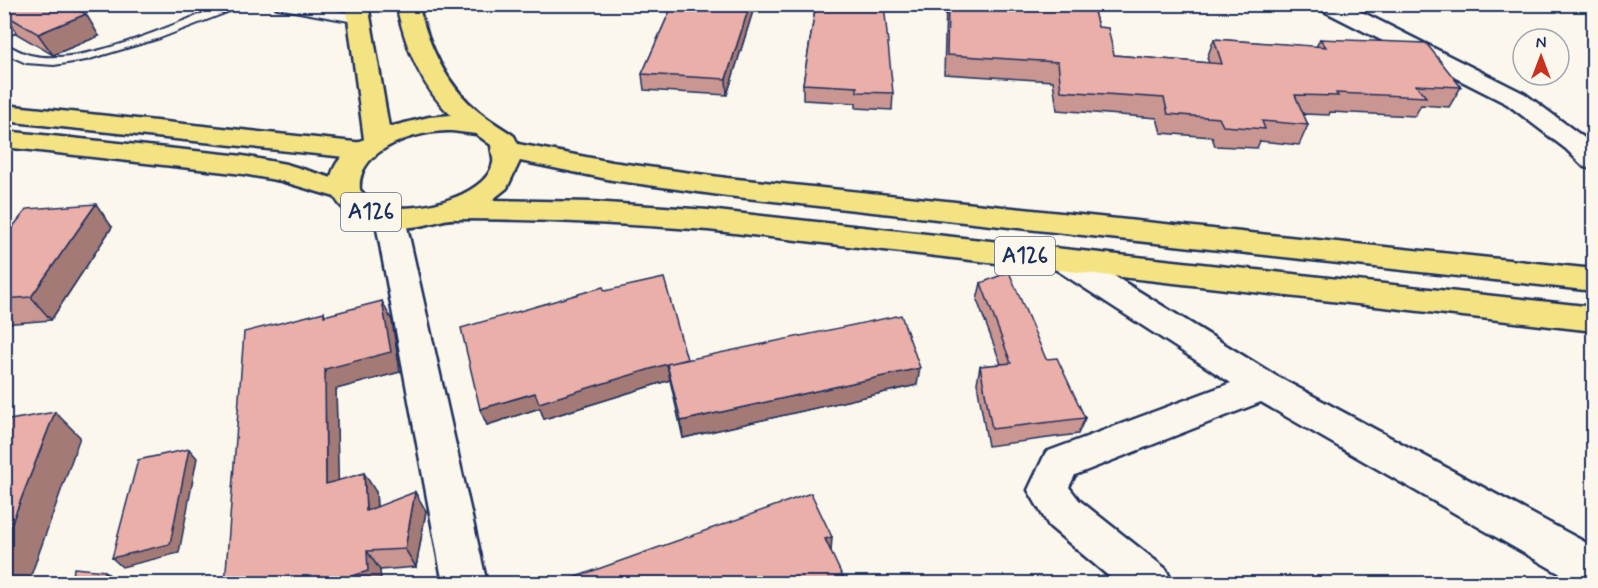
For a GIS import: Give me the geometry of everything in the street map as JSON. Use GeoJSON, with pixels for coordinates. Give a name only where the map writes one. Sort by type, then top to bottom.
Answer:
{"type":"FeatureCollection","features":[{"type":"Feature","properties":{"kind":"main road"},"geometry":{"type":"LineString","coordinates":[[407,4],[412,26],[426,63],[453,103],[504,142],[508,150]]}},
{"type":"Feature","properties":{"kind":"main road"},"geometry":{"type":"LineString","coordinates":[[358,12],[371,147]]}},
{"type":"Feature","properties":{"kind":"main road"},"geometry":{"type":"LineString","coordinates":[[4,113],[371,147],[398,132],[443,123],[483,128]]}},
{"type":"Feature","properties":{"kind":"main road"},"geometry":{"type":"LineString","coordinates":[[4,139],[243,165],[286,173],[345,192]]}},
{"type":"Feature","properties":{"kind":"main road","name":"A126"},"geometry":{"type":"LineString","coordinates":[[371,147],[352,164],[345,178],[345,192],[361,209],[390,218],[419,216],[456,209],[592,212],[696,219],[1593,319]]}},
{"type":"Feature","properties":{"kind":"main road","name":"A126"},"geometry":{"type":"LineString","coordinates":[[456,209],[488,192],[498,181],[509,160],[508,150],[612,171],[727,187],[1593,280]]}},
{"type":"Feature","properties":{"kind":"street"},"geometry":{"type":"LineString","coordinates":[[1328,4],[1516,99],[1576,143],[1593,161]]}},
{"type":"Feature","properties":{"kind":"street"},"geometry":{"type":"LineString","coordinates":[[390,218],[465,584]]}},
{"type":"Feature","properties":{"kind":"street"},"geometry":{"type":"LineString","coordinates":[[1066,261],[1263,386],[1438,481],[1593,570]]}},
{"type":"Feature","properties":{"kind":"street"},"geometry":{"type":"LineString","coordinates":[[1151,584],[1064,513],[1048,490],[1059,464],[1263,386]]}},
{"type":"Feature","properties":{"kind":"lane"},"geometry":{"type":"LineString","coordinates":[[4,33],[78,4]]}},
{"type":"Feature","properties":{"kind":"lane"},"geometry":{"type":"LineString","coordinates":[[4,48],[19,58],[50,61],[98,54],[242,4]]}},
{"type":"Feature","properties":{"kind":"lane"},"geometry":{"type":"LineString","coordinates":[[278,4],[358,12]]}},
{"type":"Feature","properties":{"kind":"building"},"geometry":{"type":"Polygon","coordinates":[[[4,4],[24,4],[4,12],[4,4]]]}},
{"type":"Feature","properties":{"kind":"building"},"geometry":{"type":"Polygon","coordinates":[[[24,4],[70,4],[86,14],[38,34],[4,14],[24,4]]]}},
{"type":"Feature","properties":{"kind":"building"},"geometry":{"type":"Polygon","coordinates":[[[673,4],[750,4],[726,79],[642,74],[673,4]]]}},
{"type":"Feature","properties":{"kind":"building"},"geometry":{"type":"Polygon","coordinates":[[[816,4],[884,4],[893,93],[857,92],[857,87],[803,84],[816,4]]]}},
{"type":"Feature","properties":{"kind":"building"},"geometry":{"type":"Polygon","coordinates":[[[948,4],[1092,4],[1098,27],[1108,28],[1114,55],[1222,64],[1214,39],[1326,47],[1320,39],[1426,43],[1461,87],[1416,85],[1426,97],[1336,93],[1338,96],[1295,95],[1308,125],[1262,121],[1265,129],[1223,126],[1219,118],[1168,114],[1164,98],[1061,91],[1058,62],[947,55],[948,4]]]}},
{"type":"Feature","properties":{"kind":"building"},"geometry":{"type":"Polygon","coordinates":[[[96,204],[31,297],[4,299],[4,238],[27,209],[96,204]]]}},
{"type":"Feature","properties":{"kind":"building"},"geometry":{"type":"Polygon","coordinates":[[[1009,272],[1046,359],[1057,358],[1085,418],[992,429],[980,366],[1011,363],[981,283],[1009,272]]]}},
{"type":"Feature","properties":{"kind":"building"},"geometry":{"type":"Polygon","coordinates":[[[664,278],[687,359],[539,403],[535,393],[480,409],[461,328],[603,287],[605,291],[664,278]]]}},
{"type":"Feature","properties":{"kind":"building"},"geometry":{"type":"Polygon","coordinates":[[[382,301],[391,352],[325,369],[326,484],[364,473],[366,511],[415,492],[405,549],[367,551],[368,571],[328,584],[225,584],[244,332],[324,312],[324,316],[382,301]]]}},
{"type":"Feature","properties":{"kind":"building"},"geometry":{"type":"Polygon","coordinates":[[[901,315],[920,368],[681,421],[667,364],[901,315]]]}},
{"type":"Feature","properties":{"kind":"building"},"geometry":{"type":"Polygon","coordinates":[[[55,412],[4,543],[4,421],[55,412]]]}},
{"type":"Feature","properties":{"kind":"building"},"geometry":{"type":"Polygon","coordinates":[[[189,449],[170,544],[112,558],[138,460],[189,449]]]}},
{"type":"Feature","properties":{"kind":"building"},"geometry":{"type":"Polygon","coordinates":[[[811,493],[832,537],[825,539],[846,584],[709,584],[709,582],[705,584],[556,584],[811,493]]]}},
{"type":"Feature","properties":{"kind":"building"},"geometry":{"type":"Polygon","coordinates":[[[74,568],[105,571],[104,584],[72,584],[74,568]]]}}]}
